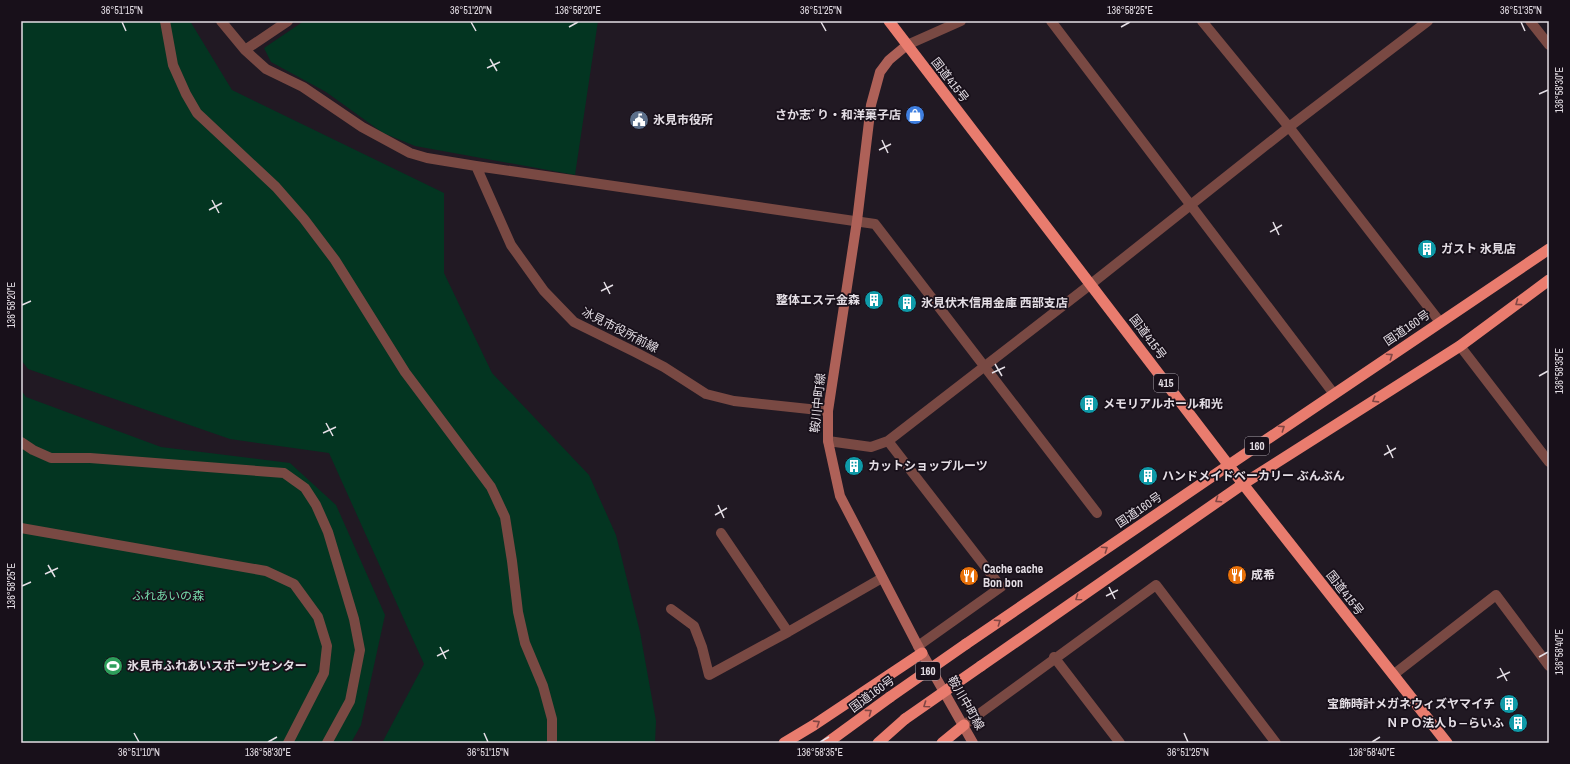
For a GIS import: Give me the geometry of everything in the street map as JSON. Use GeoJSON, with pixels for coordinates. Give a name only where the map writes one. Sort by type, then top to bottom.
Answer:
{"type":"FeatureCollection","features":[{"type":"Feature","properties":{"kind":"highway","name":"国道415号"},"geometry":{"type":"LineString","coordinates":[[889,21],[1228,465],[1447,743]]}},
{"type":"Feature","properties":{"kind":"highway","name":"国道160号"},"geometry":{"type":"LineString","coordinates":[[827,743],[966,644],[1228,465],[1549,249]]}},
{"type":"Feature","properties":{"kind":"highway","name":"160"},"geometry":{"type":"LineString","coordinates":[[878,743],[905,719],[1243,484],[1460,346],[1549,280]]}},
{"type":"Feature","properties":{"kind":"highway"},"geometry":{"type":"LineString","coordinates":[[784,743],[814,725],[920,649]]}},
{"type":"Feature","properties":{"kind":"highway"},"geometry":{"type":"LineString","coordinates":[[942,743],[964,725]]}},
{"type":"Feature","properties":{"kind":"main road","name":"鞍川中町線"},"geometry":{"type":"LineString","coordinates":[[907,45],[889,60],[880,72],[871,105],[857,221],[828,411],[828,441],[840,496],[920,649],[974,743]]}},
{"type":"Feature","properties":{"kind":"street"},"geometry":{"type":"LineString","coordinates":[[165,21],[173,65],[186,94],[198,113],[276,187],[304,219],[335,260],[405,372],[491,487],[505,517],[518,612],[525,643],[543,686],[552,719],[552,743]]}},
{"type":"Feature","properties":{"kind":"street"},"geometry":{"type":"LineString","coordinates":[[221,21],[245,50],[266,69],[303,87],[362,127],[410,153],[427,158],[476,166],[875,224],[1097,514]]}},
{"type":"Feature","properties":{"kind":"street"},"geometry":{"type":"LineString","coordinates":[[245,50],[288,21]]}},
{"type":"Feature","properties":{"kind":"street"},"geometry":{"type":"LineString","coordinates":[[907,45],[961,21]]}},
{"type":"Feature","properties":{"kind":"street"},"geometry":{"type":"LineString","coordinates":[[1051,21],[1334,394]]}},
{"type":"Feature","properties":{"kind":"street"},"geometry":{"type":"LineString","coordinates":[[1202,21],[1289,127],[1440,322]]}},
{"type":"Feature","properties":{"kind":"street"},"geometry":{"type":"LineString","coordinates":[[828,441],[871,447],[888,441],[1091,284],[1289,127],[1428,21]]}},
{"type":"Feature","properties":{"kind":"street"},"geometry":{"type":"LineString","coordinates":[[1530,21],[1549,45]]}},
{"type":"Feature","properties":{"kind":"street","name":"冰見市役所前線"},"geometry":{"type":"LineString","coordinates":[[476,166],[511,245],[544,291],[574,322],[664,367],[706,394],[734,401],[828,411]]}},
{"type":"Feature","properties":{"kind":"street"},"geometry":{"type":"LineString","coordinates":[[1460,346],[1549,462]]}},
{"type":"Feature","properties":{"kind":"street"},"geometry":{"type":"LineString","coordinates":[[888,441],[1001,587],[920,649]]}},
{"type":"Feature","properties":{"kind":"street"},"geometry":{"type":"LineString","coordinates":[[21,442],[32,450],[51,458],[90,458],[284,473],[305,488],[316,505],[328,532],[354,619],[360,650],[355,684],[350,701],[327,743]]}},
{"type":"Feature","properties":{"kind":"street"},"geometry":{"type":"LineString","coordinates":[[21,528],[266,570],[294,584],[318,617],[327,646],[324,673],[288,743]]}},
{"type":"Feature","properties":{"kind":"street"},"geometry":{"type":"LineString","coordinates":[[721,533],[788,632]]}},
{"type":"Feature","properties":{"kind":"street"},"geometry":{"type":"LineString","coordinates":[[671,609],[694,626],[702,647],[709,675],[882,578]]}},
{"type":"Feature","properties":{"kind":"street"},"geometry":{"type":"LineString","coordinates":[[964,725],[1156,585],[1276,743]]}},
{"type":"Feature","properties":{"kind":"street"},"geometry":{"type":"LineString","coordinates":[[1393,675],[1496,596],[1549,666]]}},
{"type":"Feature","properties":{"kind":"street"},"geometry":{"type":"LineString","coordinates":[[1054,658],[1120,743]]}},
{"type":"Feature","properties":{"kind":"green space"},"geometry":{"type":"Polygon","coordinates":[[[21,21],[190,21],[232,90],[444,193],[444,273],[492,373],[589,475],[616,535],[640,632],[656,721],[655,743],[382,743],[424,664],[329,453],[230,439],[28,369],[21,360],[21,21]]]}},
{"type":"Feature","properties":{"kind":"green space"},"geometry":{"type":"Polygon","coordinates":[[[304,21],[598,21],[575,175],[415,146],[383,133],[326,92],[271,62],[264,48],[304,21]]]}},
{"type":"Feature","properties":{"kind":"green space","name":"ふれあいの森"},"geometry":{"type":"Polygon","coordinates":[[[21,390],[26,397],[161,447],[290,463],[336,505],[385,615],[361,725],[351,743],[21,743],[21,390]]]}},
{"type":"Feature","properties":{"kind":"place","name":"さか志ﾞり・和洋菓子店"},"geometry":{"type":"Point","coordinates":[915,115]}},
{"type":"Feature","properties":{"kind":"place","name":"氷見市役所"},"geometry":{"type":"Point","coordinates":[639,120]}},
{"type":"Feature","properties":{"kind":"place","name":"ガスト 氷見店"},"geometry":{"type":"Point","coordinates":[1427,249]}},
{"type":"Feature","properties":{"kind":"place","name":"整体エステ金森"},"geometry":{"type":"Point","coordinates":[874,300]}},
{"type":"Feature","properties":{"kind":"place","name":"氷見伏木信用金庫 西部支店"},"geometry":{"type":"Point","coordinates":[907,303]}},
{"type":"Feature","properties":{"kind":"place","name":"メモリアルホール和光"},"geometry":{"type":"Point","coordinates":[1089,404]}},
{"type":"Feature","properties":{"kind":"place","name":"カットショップルーツ"},"geometry":{"type":"Point","coordinates":[854,466]}},
{"type":"Feature","properties":{"kind":"place","name":"ハンドメイドベーカリー ぶんぶん"},"geometry":{"type":"Point","coordinates":[1148,476]}},
{"type":"Feature","properties":{"kind":"place","name":"成希"},"geometry":{"type":"Point","coordinates":[1237,575]}},
{"type":"Feature","properties":{"kind":"place","name":"Cache cache Bon bon"},"geometry":{"type":"Point","coordinates":[969,576]}},
{"type":"Feature","properties":{"kind":"place","name":"氷見市ふれあいスポーツセンター"},"geometry":{"type":"Point","coordinates":[113,666]}},
{"type":"Feature","properties":{"kind":"place","name":"宝飾時計メガネウィズヤマイチ"},"geometry":{"type":"Point","coordinates":[1509,704]}},
{"type":"Feature","properties":{"kind":"place","name":"ＮＰＯ法人ｂ―らいふ"},"geometry":{"type":"Point","coordinates":[1518,723]}}]}
